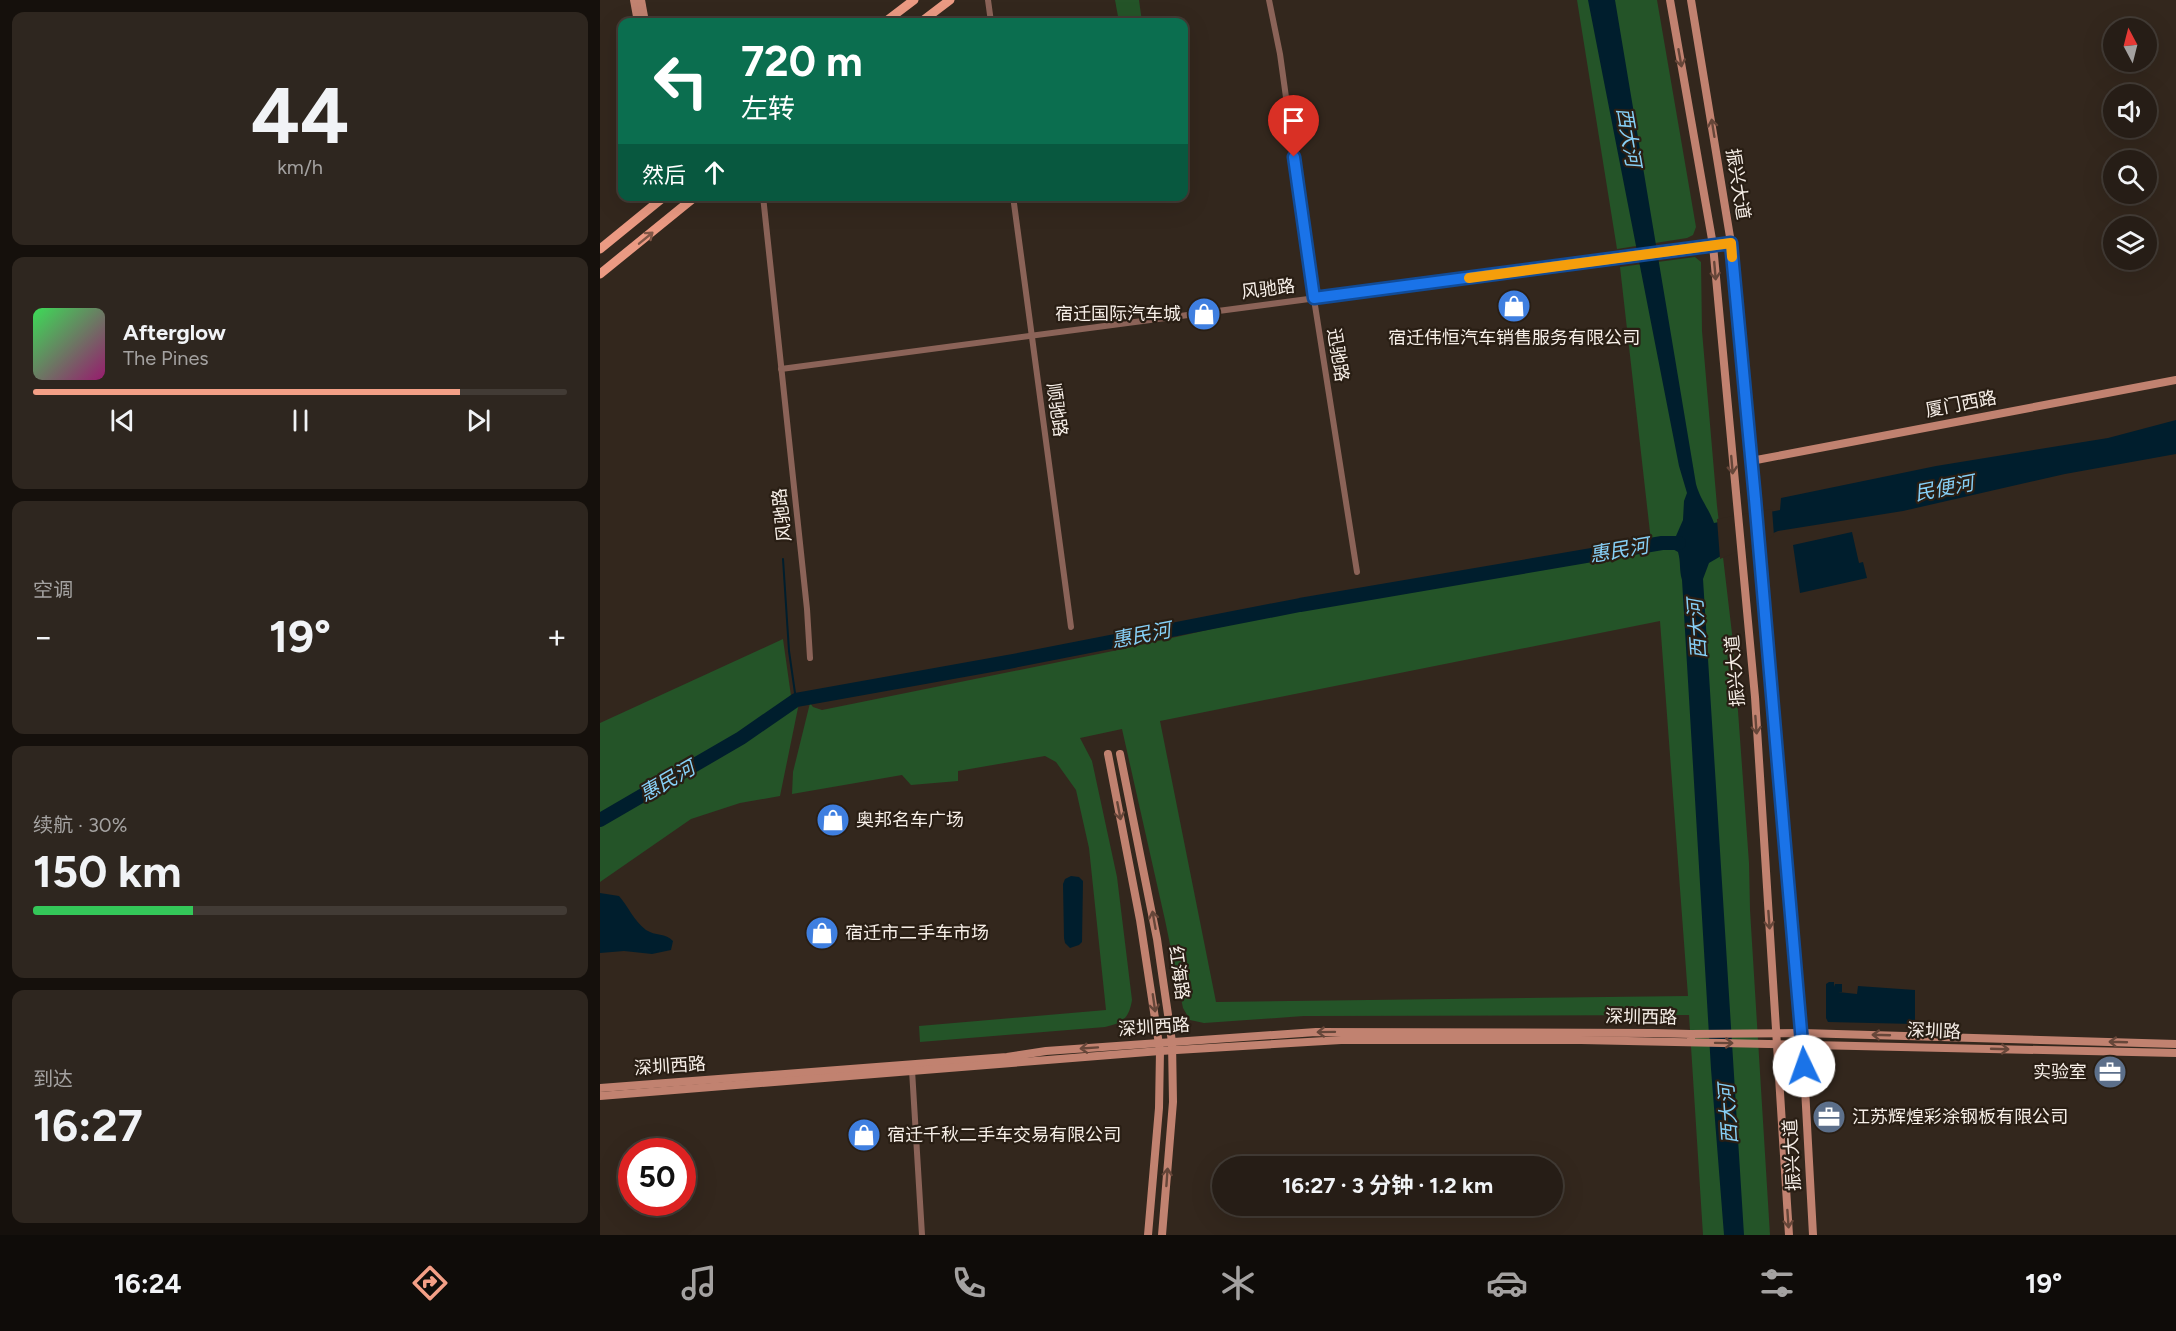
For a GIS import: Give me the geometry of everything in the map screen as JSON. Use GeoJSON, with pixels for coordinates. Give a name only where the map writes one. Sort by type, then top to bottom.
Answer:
{"type":"FeatureCollection","features":[{"type":"Feature","properties":{"kind":"main road"},"geometry":{"type":"LineString","coordinates":[[890,18],[914,0]]}},
{"type":"Feature","properties":{"kind":"main road"},"geometry":{"type":"LineString","coordinates":[[926,18],[950,0]]}},
{"type":"Feature","properties":{"kind":"main road"},"geometry":{"type":"LineString","coordinates":[[600,249],[658,201]]}},
{"type":"Feature","properties":{"kind":"main road"},"geometry":{"type":"LineString","coordinates":[[600,274],[690,201]]}},
{"type":"Feature","properties":{"kind":"street"},"geometry":{"type":"LineString","coordinates":[[634,0],[637,18]]}},
{"type":"Feature","properties":{"kind":"street"},"geometry":{"type":"LineString","coordinates":[[641,0],[644,18]]}},
{"type":"Feature","properties":{"kind":"street"},"geometry":{"type":"LineString","coordinates":[[988,0],[990,18]]}},
{"type":"Feature","properties":{"kind":"street","name":"迅驰路"},"geometry":{"type":"LineString","coordinates":[[1269,0],[1280,54],[1314,298],[1357,572]]}},
{"type":"Feature","properties":{"kind":"street","name":"振兴大道"},"geometry":{"type":"LineString","coordinates":[[1670,0],[1713,245],[1755,697],[1789,1235]]}},
{"type":"Feature","properties":{"kind":"street","name":"振兴大道"},"geometry":{"type":"LineString","coordinates":[[1691,0],[1731,243],[1803,1044],[1813,1235]]}},
{"type":"Feature","properties":{"kind":"street","name":"风驰路"},"geometry":{"type":"LineString","coordinates":[[764,201],[807,609],[810,658]]}},
{"type":"Feature","properties":{"kind":"street","name":"顺驰路"},"geometry":{"type":"LineString","coordinates":[[1014,201],[1071,627]]}},
{"type":"Feature","properties":{"kind":"street","name":"风驰路"},"geometry":{"type":"LineString","coordinates":[[781,369],[1731,243]]}},
{"type":"Feature","properties":{"kind":"street","name":"厦门西路"},"geometry":{"type":"LineString","coordinates":[[1751,461],[2176,380]]}},
{"type":"Feature","properties":{"kind":"street","name":"红海路"},"geometry":{"type":"LineString","coordinates":[[1108,754],[1140,920],[1160,1047],[1159,1108],[1148,1235]]}},
{"type":"Feature","properties":{"kind":"street","name":"红海路"},"geometry":{"type":"LineString","coordinates":[[1120,754],[1153,916],[1172,1046],[1173,1102],[1162,1235]]}},
{"type":"Feature","properties":{"kind":"street","name":"深圳路"},"geometry":{"type":"LineString","coordinates":[[1693,1038],[1752,1033],[1802,1033],[2176,1044]]}},
{"type":"Feature","properties":{"kind":"street","name":"深圳路"},"geometry":{"type":"LineString","coordinates":[[1693,1038],[1776,1044],[2176,1053]]}},
{"type":"Feature","properties":{"kind":"street","name":"深圳西路"},"geometry":{"type":"LineString","coordinates":[[600,1096],[1172,1046],[1341,1040],[1693,1038]]}},
{"type":"Feature","properties":{"kind":"street","name":"深圳西路"},"geometry":{"type":"LineString","coordinates":[[600,1088],[1007,1057],[1046,1051],[1160,1047]]}},
{"type":"Feature","properties":{"kind":"street"},"geometry":{"type":"LineString","coordinates":[[912,1070],[922,1235]]}},
{"type":"Feature","properties":{"kind":"green space"},"geometry":{"type":"Polygon","coordinates":[[[1115,0],[1139,0],[1141,18],[1118,18],[1115,0]]]}},
{"type":"Feature","properties":{"kind":"green space"},"geometry":{"type":"Polygon","coordinates":[[[1577,0],[1657,0],[1696,227],[1693,235],[1687,238],[1617,249],[1577,0]]]}},
{"type":"Feature","properties":{"kind":"green space"},"geometry":{"type":"Polygon","coordinates":[[[1695,257],[1701,262],[1702,331],[1717,506],[1733,642],[1749,863],[1770,1235],[1703,1235],[1689,1015],[1304,1016],[1204,1023],[1190,1020],[1183,1008],[1122,729],[1080,738],[1092,761],[1117,877],[1132,1000],[1127,1015],[1116,1024],[1105,1027],[920,1042],[919,1026],[1106,1010],[1089,848],[1076,790],[1056,762],[1045,756],[958,771],[958,781],[911,785],[902,775],[792,794],[793,772],[810,703],[813,707],[822,710],[1118,650],[1261,618],[1652,550],[1620,267],[1695,257]],[[1660,621],[1160,721],[1216,1002],[1688,996],[1660,621]]]}},
{"type":"Feature","properties":{"kind":"green space"},"geometry":{"type":"Polygon","coordinates":[[[783,639],[791,696],[789,701],[732,739],[600,816],[600,723],[783,639]]]}},
{"type":"Feature","properties":{"kind":"green space"},"geometry":{"type":"Polygon","coordinates":[[[799,703],[780,796],[740,803],[691,819],[600,882],[600,826],[741,741],[799,703]]]}},
{"type":"Feature","properties":{"kind":"water"},"geometry":{"type":"Polygon","coordinates":[[[1588,0],[1615,0],[1696,484],[1714,523],[1780,510],[1781,498],[1936,466],[2108,438],[2176,420],[2176,454],[2065,474],[1903,511],[1778,531],[1709,563],[1703,579],[1744,1235],[1724,1235],[1711,1069],[1682,580],[1678,552],[1662,543],[1676,536],[1683,520],[1687,493],[1679,466],[1588,0]]]}},
{"type":"Feature","properties":{"kind":"water"},"geometry":{"type":"Polygon","coordinates":[[[1852,532],[1859,563],[1863,562],[1867,578],[1800,593],[1793,545],[1852,532]]]}},
{"type":"Feature","properties":{"kind":"water"},"geometry":{"type":"Polygon","coordinates":[[[1071,876],[1079,877],[1083,881],[1082,942],[1070,948],[1064,938],[1063,884],[1065,879],[1071,876]]]}},
{"type":"Feature","properties":{"kind":"water"},"geometry":{"type":"Polygon","coordinates":[[[600,893],[619,896],[646,930],[673,941],[671,950],[652,954],[624,951],[600,953],[600,893]]]}},
{"type":"Feature","properties":{"kind":"water"},"geometry":{"type":"Polygon","coordinates":[[[1834,982],[1834,987],[1835,984],[1842,984],[1842,992],[1838,992],[1857,994],[1858,986],[1915,990],[1915,1024],[1828,1022],[1826,984],[1834,982]]]}},
{"type":"Feature","properties":{"kind":"pier"},"geometry":{"type":"Polygon","coordinates":[[[1772,509],[1774,536],[1720,559],[1717,519],[1772,509]]]}},
{"type":"Feature","properties":{"kind":"waterway","name":"惠民河"},"geometry":{"type":"LineString","coordinates":[[600,820],[741,738],[796,700],[1008,662],[1300,605],[1662,543],[1679,543]]}},
{"type":"Feature","properties":{"kind":"waterway"},"geometry":{"type":"LineString","coordinates":[[783,559],[789,651],[796,700]]}},
{"type":"Feature","properties":{"kind":"slow traffic"},"geometry":{"type":"LineString","coordinates":[[1469,278],[1731,243],[1732,257]]}},
{"type":"Feature","properties":{"kind":"place","name":"宿迁伟恒汽车销售服务有限公司"},"geometry":{"type":"Point","coordinates":[1514,306]}},
{"type":"Feature","properties":{"kind":"place","name":"宿迁国际汽车城"},"geometry":{"type":"Point","coordinates":[1204,314]}},
{"type":"Feature","properties":{"kind":"place","name":"奥邦名车广场"},"geometry":{"type":"Point","coordinates":[833,820]}},
{"type":"Feature","properties":{"kind":"place","name":"宿迁市二手车市场"},"geometry":{"type":"Point","coordinates":[822,933]}},
{"type":"Feature","properties":{"kind":"place","name":"实验室"},"geometry":{"type":"Point","coordinates":[2110,1072]}},
{"type":"Feature","properties":{"kind":"place","name":"江苏辉煌彩涂钢板有限公司"},"geometry":{"type":"Point","coordinates":[1829,1117]}},
{"type":"Feature","properties":{"kind":"place","name":"宿迁千秋二手车交易有限公司"},"geometry":{"type":"Point","coordinates":[864,1135]}},
{"type":"Feature","properties":{"kind":"route"},"geometry":{"type":"LineString","coordinates":[[1294,157],[1314,298],[1731,243],[1804,1066]]}},
{"type":"Feature","properties":{"kind":"water label","name":"西大河"},"geometry":{"type":"Point","coordinates":[1629,137]}},
{"type":"Feature","properties":{"kind":"water label","name":"民便河"},"geometry":{"type":"Point","coordinates":[1944,488]}},
{"type":"Feature","properties":{"kind":"water label","name":"西大河"},"geometry":{"type":"Point","coordinates":[1697,629]}},
{"type":"Feature","properties":{"kind":"water label","name":"西大河"},"geometry":{"type":"Point","coordinates":[1728,1114]}}]}
